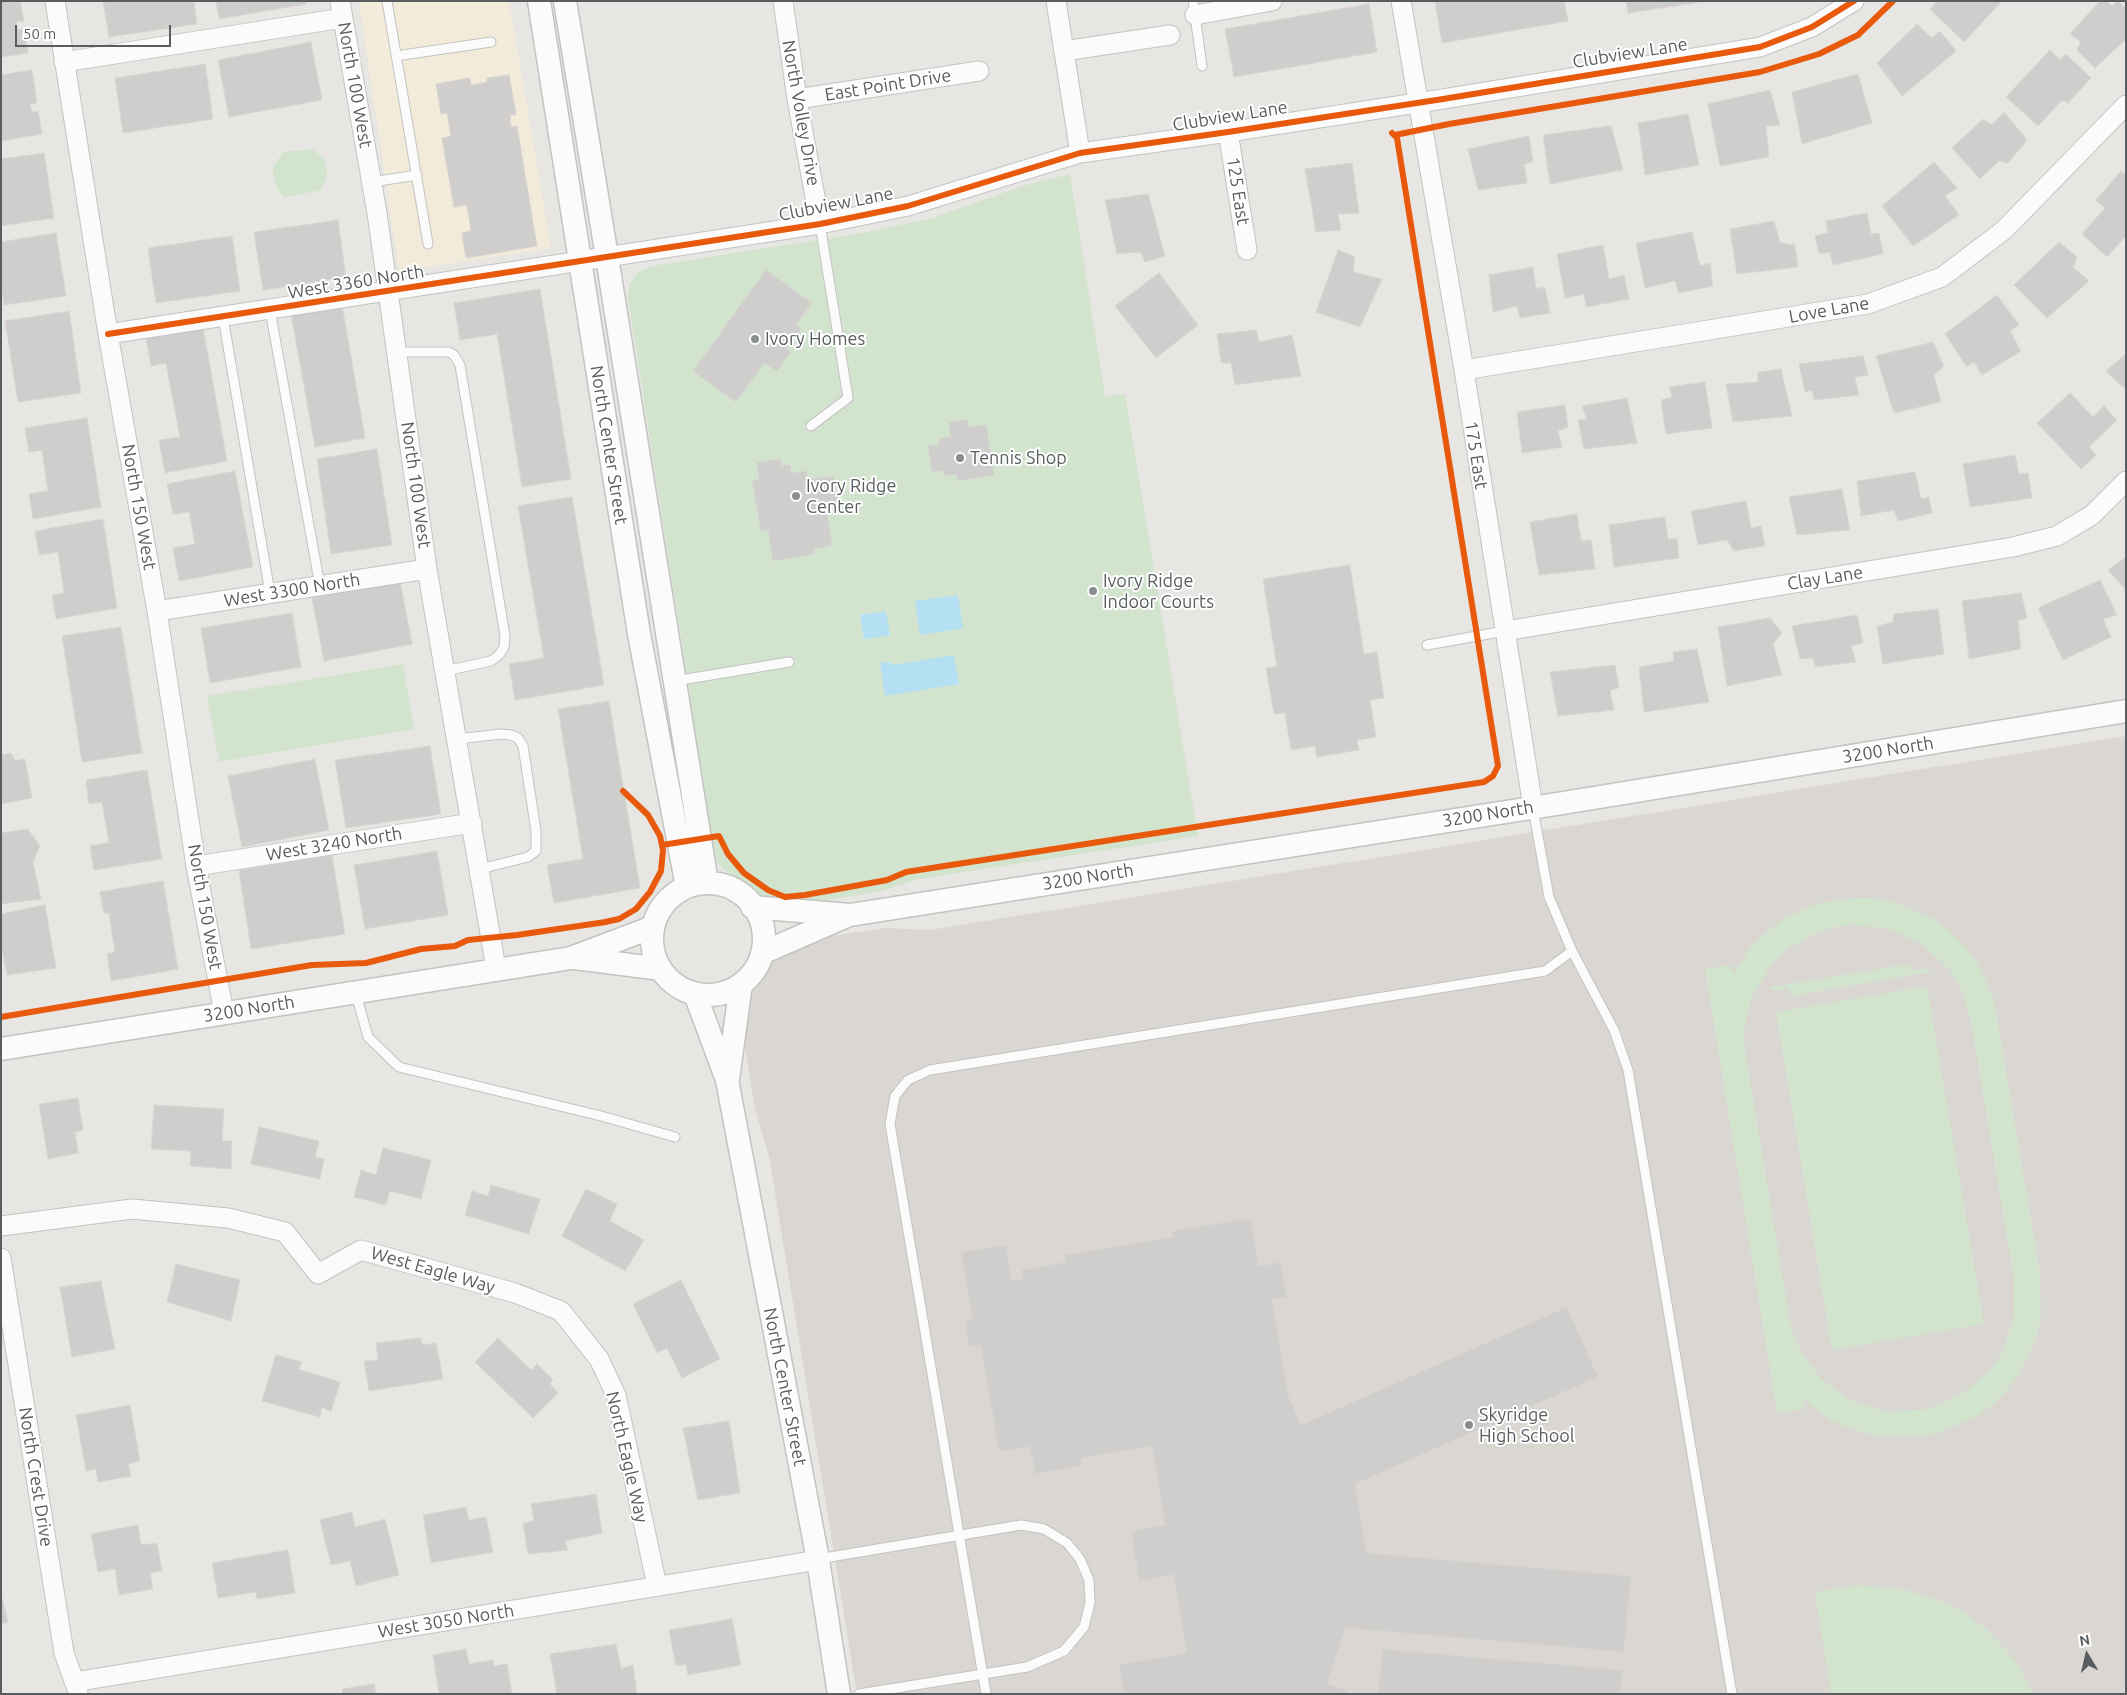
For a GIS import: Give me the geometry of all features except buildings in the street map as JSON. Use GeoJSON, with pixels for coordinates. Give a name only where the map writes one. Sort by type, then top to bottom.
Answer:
{"type":"FeatureCollection","features":[{"type":"Feature","properties":{"kind":"street","name":"North 150 West"},"geometry":{"type":"LineString","coordinates":[[55,1],[108,334],[158,611],[196,866],[224,1013]]}},
{"type":"Feature","properties":{"kind":"street","name":"North Center Street"},"geometry":{"type":"LineString","coordinates":[[539,1],[639,634],[697,885]]}},
{"type":"Feature","properties":{"kind":"street","name":"North Center Street"},"geometry":{"type":"LineString","coordinates":[[564,1],[608,257],[675,682],[697,885]]}},
{"type":"Feature","properties":{"kind":"street","name":"North Volley Drive"},"geometry":{"type":"LineString","coordinates":[[782,1],[797,99],[820,224]]}},
{"type":"Feature","properties":{"kind":"street"},"geometry":{"type":"LineString","coordinates":[[1056,1],[1080,152]]}},
{"type":"Feature","properties":{"kind":"street"},"geometry":{"type":"LineString","coordinates":[[1194,8],[1272,1]]}},
{"type":"Feature","properties":{"kind":"street","name":"175 East"},"geometry":{"type":"LineString","coordinates":[[1401,1],[1464,370],[1532,807]]}},
{"type":"Feature","properties":{"kind":"street","name":"Clubview Lane"},"geometry":{"type":"LineString","coordinates":[[608,257],[820,224],[908,206],[1080,152],[1228,132],[1760,47],[1812,28],[1854,1]]}},
{"type":"Feature","properties":{"kind":"street"},"geometry":{"type":"LineString","coordinates":[[64,62],[342,10]]}},
{"type":"Feature","properties":{"kind":"street","name":"North 100 West"},"geometry":{"type":"LineString","coordinates":[[342,10],[372,182],[427,569],[496,968]]}},
{"type":"Feature","properties":{"kind":"street"},"geometry":{"type":"LineString","coordinates":[[1064,51],[1170,35]]}},
{"type":"Feature","properties":{"kind":"street","name":"East Point Drive"},"geometry":{"type":"LineString","coordinates":[[797,99],[979,71]]}},
{"type":"Feature","properties":{"kind":"street","name":"Love Lane"},"geometry":{"type":"LineString","coordinates":[[1464,370],[1868,304],[1942,277],[2004,230],[2126,105]]}},
{"type":"Feature","properties":{"kind":"street","name":"125 East"},"geometry":{"type":"LineString","coordinates":[[1228,132],[1247,250]]}},
{"type":"Feature","properties":{"kind":"street","name":"West 3360 North"},"geometry":{"type":"LineString","coordinates":[[108,334],[608,257]]}},
{"type":"Feature","properties":{"kind":"street","name":"Clay Lane"},"geometry":{"type":"LineString","coordinates":[[1505,631],[2014,547],[2057,536],[2092,515],[2126,482]]}},
{"type":"Feature","properties":{"kind":"street","name":"West 3300 North"},"geometry":{"type":"LineString","coordinates":[[158,611],[427,569]]}},
{"type":"Feature","properties":{"kind":"street","name":"3200 North"},"geometry":{"type":"LineString","coordinates":[[850,915],[2126,711]]}},
{"type":"Feature","properties":{"kind":"street","name":"West 3240 North"},"geometry":{"type":"LineString","coordinates":[[196,866],[472,823]]}},
{"type":"Feature","properties":{"kind":"street"},"geometry":{"type":"LineString","coordinates":[[697,885],[726,886],[743,895],[752,907],[760,918],[764,929],[762,953],[757,967],[742,984],[717,996],[695,994],[677,986],[664,975],[651,952],[653,927],[660,909],[671,897],[697,885]]}},
{"type":"Feature","properties":{"kind":"street"},"geometry":{"type":"LineString","coordinates":[[752,907],[850,915]]}},
{"type":"Feature","properties":{"kind":"street"},"geometry":{"type":"LineString","coordinates":[[762,953],[850,915]]}},
{"type":"Feature","properties":{"kind":"street"},"geometry":{"type":"LineString","coordinates":[[571,958],[653,927]]}},
{"type":"Feature","properties":{"kind":"street"},"geometry":{"type":"LineString","coordinates":[[571,958],[661,969]]}},
{"type":"Feature","properties":{"kind":"street","name":"3200 North"},"geometry":{"type":"LineString","coordinates":[[1,1049],[496,968],[571,958]]}},
{"type":"Feature","properties":{"kind":"street"},"geometry":{"type":"LineString","coordinates":[[728,1080],[742,984]]}},
{"type":"Feature","properties":{"kind":"street"},"geometry":{"type":"LineString","coordinates":[[695,994],[728,1080]]}},
{"type":"Feature","properties":{"kind":"street","name":"North Center Street"},"geometry":{"type":"LineString","coordinates":[[728,1080],[818,1560],[839,1694]]}},
{"type":"Feature","properties":{"kind":"street","name":"West Eagle Way"},"geometry":{"type":"LineString","coordinates":[[1,1226],[132,1209],[228,1218],[285,1232],[318,1274],[361,1250],[515,1293],[561,1311]]}},
{"type":"Feature","properties":{"kind":"street","name":"North Crest Drive"},"geometry":{"type":"LineString","coordinates":[[1,1258],[64,1653],[76,1688]]}},
{"type":"Feature","properties":{"kind":"street","name":"North Eagle Way"},"geometry":{"type":"LineString","coordinates":[[561,1311],[599,1359],[616,1395],[657,1586]]}},
{"type":"Feature","properties":{"kind":"street","name":"West 3050 North"},"geometry":{"type":"LineString","coordinates":[[76,1688],[657,1586],[818,1560]]}},
{"type":"Feature","properties":{"kind":"lane"},"geometry":{"type":"LineString","coordinates":[[387,1],[428,244]]}},
{"type":"Feature","properties":{"kind":"lane"},"geometry":{"type":"LineString","coordinates":[[1194,8],[1202,66]]}},
{"type":"Feature","properties":{"kind":"lane"},"geometry":{"type":"LineString","coordinates":[[396,56],[491,42]]}},
{"type":"Feature","properties":{"kind":"lane"},"geometry":{"type":"LineString","coordinates":[[372,182],[417,175]]}},
{"type":"Feature","properties":{"kind":"lane"},"geometry":{"type":"LineString","coordinates":[[811,426],[848,398],[820,224]]}},
{"type":"Feature","properties":{"kind":"lane"},"geometry":{"type":"LineString","coordinates":[[270,310],[320,586]]}},
{"type":"Feature","properties":{"kind":"lane"},"geometry":{"type":"LineString","coordinates":[[223,317],[270,593]]}},
{"type":"Feature","properties":{"kind":"lane"},"geometry":{"type":"LineString","coordinates":[[397,352],[449,352],[454,355],[460,365],[505,636],[504,647],[499,655],[491,661],[445,671]]}},
{"type":"Feature","properties":{"kind":"lane"},"geometry":{"type":"LineString","coordinates":[[1427,645],[1505,631]]}},
{"type":"Feature","properties":{"kind":"lane"},"geometry":{"type":"LineString","coordinates":[[675,682],[789,662]]}},
{"type":"Feature","properties":{"kind":"lane"},"geometry":{"type":"LineString","coordinates":[[457,739],[501,734],[518,738],[522,746],[536,831],[536,850],[528,857],[480,869]]}},
{"type":"Feature","properties":{"kind":"lane"},"geometry":{"type":"LineString","coordinates":[[1532,807],[1549,897],[1572,951],[1614,1030],[1628,1070],[1732,1694]]}},
{"type":"Feature","properties":{"kind":"lane"},"geometry":{"type":"LineString","coordinates":[[986,1694],[890,1124],[895,1096],[908,1080],[930,1070],[1545,970],[1572,951]]}},
{"type":"Feature","properties":{"kind":"lane"},"geometry":{"type":"LineString","coordinates":[[355,991],[368,1037],[399,1067],[601,1116],[675,1137]]}},
{"type":"Feature","properties":{"kind":"lane"},"geometry":{"type":"LineString","coordinates":[[818,1560],[1021,1524],[1044,1528],[1067,1543],[1080,1559],[1089,1580],[1090,1603],[1084,1627],[1064,1651],[1027,1667],[859,1694]]}},
{"type":"Feature","properties":{"kind":"shaded area"},"geometry":{"type":"Polygon","coordinates":[[[359,1],[509,1],[551,248],[399,271],[359,1]]]}},
{"type":"Feature","properties":{"kind":"shaded area","name":"Skyridge High School"},"geometry":{"type":"Polygon","coordinates":[[[2126,736],[2126,1694],[857,1694],[769,1156],[755,1109],[743,1035],[745,1000],[774,957],[818,938],[885,928],[930,930],[2126,736]]]}},
{"type":"Feature","properties":{"kind":"green space"},"geometry":{"type":"Polygon","coordinates":[[[313,149],[325,159],[327,175],[321,190],[283,198],[274,182],[273,167],[283,152],[313,149]]]}},
{"type":"Feature","properties":{"kind":"green space"},"geometry":{"type":"Polygon","coordinates":[[[1070,174],[1105,396],[1125,394],[1198,836],[919,879],[877,892],[802,904],[766,899],[721,867],[713,854],[694,748],[694,723],[628,298],[629,285],[637,273],[651,266],[868,232],[932,218],[1026,185],[1070,174]]]}},
{"type":"Feature","properties":{"kind":"green space"},"geometry":{"type":"Polygon","coordinates":[[[403,664],[414,729],[219,762],[207,696],[403,664]]]}},
{"type":"Feature","properties":{"kind":"green space"},"geometry":{"type":"Polygon","coordinates":[[[1854,898],[1874,898],[1894,902],[1932,918],[1963,944],[1976,960],[1993,997],[2040,1274],[2041,1315],[2037,1335],[2020,1373],[2008,1389],[1977,1416],[1939,1433],[1919,1437],[1883,1437],[1848,1428],[1831,1420],[1803,1399],[1804,1409],[1777,1413],[1705,969],[1731,965],[1733,974],[1753,944],[1782,920],[1815,904],[1854,898]],[[1853,925],[1835,927],[1817,932],[1785,951],[1772,964],[1753,995],[1747,1013],[1744,1032],[1745,1050],[1793,1334],[1800,1350],[1821,1379],[1850,1400],[1885,1411],[1921,1410],[1938,1406],[1969,1389],[1995,1364],[2004,1349],[2014,1315],[2014,1279],[1971,1021],[1960,986],[1950,970],[1923,945],[1890,929],[1853,925]]]}},
{"type":"Feature","properties":{"kind":"green space"},"geometry":{"type":"Polygon","coordinates":[[[1909,964],[1911,971],[1929,968],[1930,972],[1791,996],[1789,988],[1771,991],[1771,987],[1909,964]]]}},
{"type":"Feature","properties":{"kind":"green space"},"geometry":{"type":"Polygon","coordinates":[[[1927,986],[1984,1324],[1832,1350],[1776,1012],[1927,986]]]}},
{"type":"Feature","properties":{"kind":"green space"},"geometry":{"type":"Polygon","coordinates":[[[1860,1585],[1906,1590],[1949,1604],[1969,1616],[1986,1629],[2015,1660],[2034,1694],[1831,1694],[1815,1592],[1860,1585]]]}},
{"type":"Feature","properties":{"kind":"water"},"geometry":{"type":"Polygon","coordinates":[[[958,595],[963,628],[920,635],[915,601],[958,595]]]}},
{"type":"Feature","properties":{"kind":"water"},"geometry":{"type":"Polygon","coordinates":[[[886,611],[890,635],[864,639],[860,615],[886,611]]]}},
{"type":"Feature","properties":{"kind":"water"},"geometry":{"type":"Polygon","coordinates":[[[954,655],[959,684],[885,696],[880,663],[891,662],[892,665],[954,655]]]}},
{"type":"Feature","properties":{"kind":"cycle path"},"geometry":{"type":"LineString","coordinates":[[108,334],[820,224],[908,206],[1080,153],[1443,99],[1760,47],[1812,27],[1854,1]]}},
{"type":"Feature","properties":{"kind":"cycle path"},"geometry":{"type":"LineString","coordinates":[[1395,135],[1449,124],[1760,72],[1819,54],[1858,35],[1893,1]]}},
{"type":"Feature","properties":{"kind":"cycle path"},"geometry":{"type":"LineString","coordinates":[[662,845],[719,836],[728,854],[744,873],[768,890],[785,897],[887,880],[906,872],[1484,782],[1493,776],[1498,766],[1397,138],[1392,133]]}},
{"type":"Feature","properties":{"kind":"cycle path"},"geometry":{"type":"LineString","coordinates":[[605,922],[619,919],[636,909],[650,892],[661,871],[663,850],[660,836],[648,815],[623,791]]}},
{"type":"Feature","properties":{"kind":"cycle path"},"geometry":{"type":"LineString","coordinates":[[1,1017],[312,965],[366,963],[421,949],[455,946],[468,940],[606,922]]}},
{"type":"Feature","properties":{"kind":"place","name":"Ivory Homes"},"geometry":{"type":"Point","coordinates":[755,339]}},
{"type":"Feature","properties":{"kind":"place","name":"Tennis Shop"},"geometry":{"type":"Point","coordinates":[960,458]}},
{"type":"Feature","properties":{"kind":"place","name":"Ivory Ridge Center"},"geometry":{"type":"Point","coordinates":[796,496]}},
{"type":"Feature","properties":{"kind":"place","name":"Ivory Ridge Indoor Courts"},"geometry":{"type":"Point","coordinates":[1093,591]}},
{"type":"Feature","properties":{"kind":"place","name":"Skyridge High School"},"geometry":{"type":"Point","coordinates":[1469,1425]}}]}
